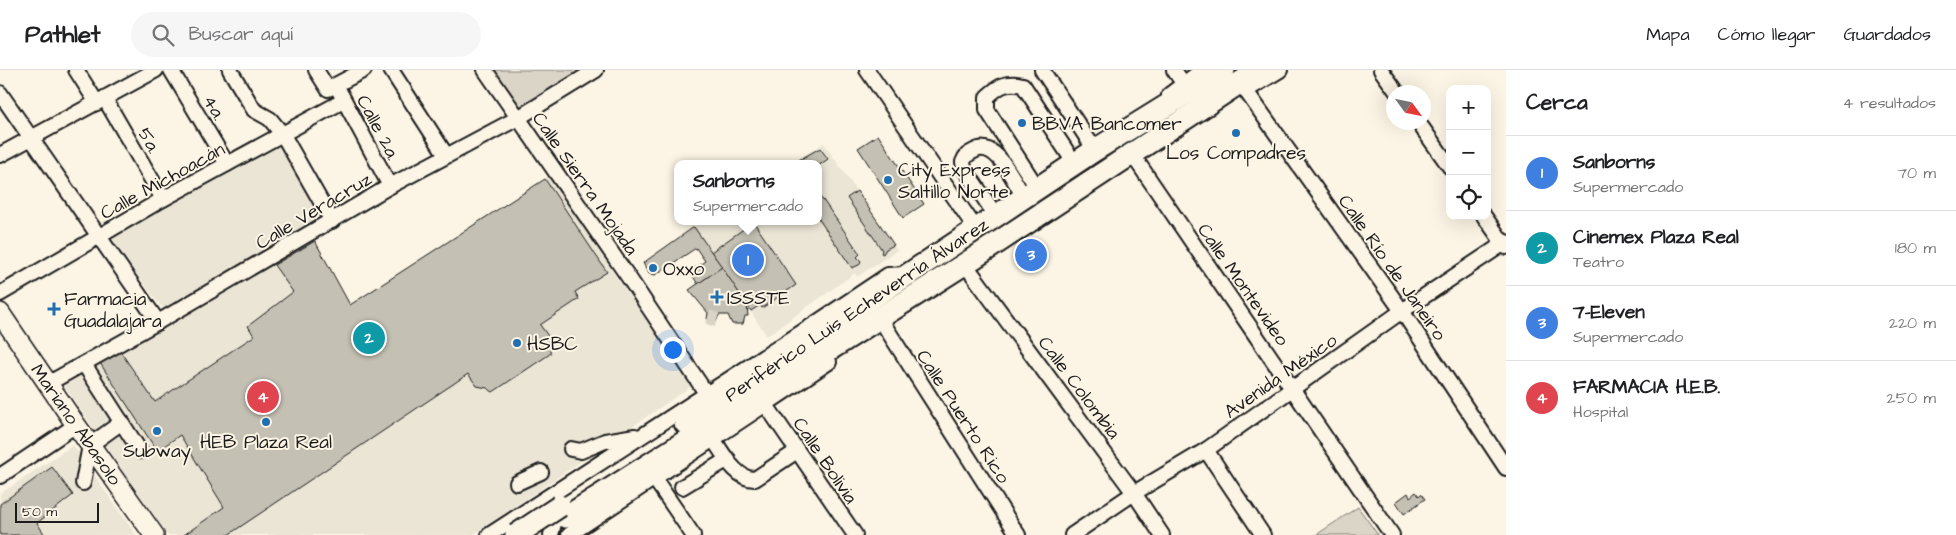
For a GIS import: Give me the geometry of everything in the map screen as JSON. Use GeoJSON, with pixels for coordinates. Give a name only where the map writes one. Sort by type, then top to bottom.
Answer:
{"type":"FeatureCollection","features":[{"type":"Feature","properties":{"kind":"highway","name":"Periférico Luis Echeverría Álvarez"},"geometry":{"type":"LineString","coordinates":[[538,535],[561,513],[976,229],[1095,150],[1224,70]]}},
{"type":"Feature","properties":{"kind":"highway","name":"Periférico Luis Echeverría Álvarez"},"geometry":{"type":"LineString","coordinates":[[499,534],[561,513],[965,264],[1260,70]]}},
{"type":"Feature","properties":{"kind":"main road","name":"Mariano Abasolo"},"geometry":{"type":"LineString","coordinates":[[0,313],[154,535]]}},
{"type":"Feature","properties":{"kind":"street","name":"5a."},"geometry":{"type":"LineString","coordinates":[[76,70],[101,101],[164,199]]}},
{"type":"Feature","properties":{"kind":"street","name":"4a."},"geometry":{"type":"LineString","coordinates":[[171,70],[227,164]]}},
{"type":"Feature","properties":{"kind":"street"},"geometry":{"type":"LineString","coordinates":[[230,70],[254,110],[270,119],[283,136],[332,221]]}},
{"type":"Feature","properties":{"kind":"street","name":"Calle 2a."},"geometry":{"type":"LineString","coordinates":[[316,70],[343,101],[390,186]]}},
{"type":"Feature","properties":{"kind":"street"},"geometry":{"type":"LineString","coordinates":[[331,87],[364,70]]}},
{"type":"Feature","properties":{"kind":"street"},"geometry":{"type":"LineString","coordinates":[[391,70],[446,155]]}},
{"type":"Feature","properties":{"kind":"street","name":"Calle Sierra Mojada"},"geometry":{"type":"LineString","coordinates":[[485,70],[706,393]]}},
{"type":"Feature","properties":{"kind":"street","name":"Calle Veracruz"},"geometry":{"type":"LineString","coordinates":[[49,383],[158,322],[390,186],[518,118],[596,70]]}},
{"type":"Feature","properties":{"kind":"street"},"geometry":{"type":"LineString","coordinates":[[867,70],[976,229]]}},
{"type":"Feature","properties":{"kind":"street"},"geometry":{"type":"LineString","coordinates":[[1042,70],[1095,150]]}},
{"type":"Feature","properties":{"kind":"street"},"geometry":{"type":"LineString","coordinates":[[1174,70],[1183,83]]}},
{"type":"Feature","properties":{"kind":"street"},"geometry":{"type":"LineString","coordinates":[[1139,122],[1183,83],[1202,70]]}},
{"type":"Feature","properties":{"kind":"street","name":"Periférico Luis Echeverría Álvarez"},"geometry":{"type":"LineString","coordinates":[[1201,109],[1214,107],[1246,91],[1280,70]]}},
{"type":"Feature","properties":{"kind":"street"},"geometry":{"type":"LineString","coordinates":[[1381,70],[1392,85]]}},
{"type":"Feature","properties":{"kind":"street"},"geometry":{"type":"LineString","coordinates":[[0,155],[101,101],[151,71]]}},
{"type":"Feature","properties":{"kind":"street"},"geometry":{"type":"LineString","coordinates":[[1031,193],[987,110],[986,97],[999,86],[1012,82],[1023,85],[1075,164]]}},
{"type":"Feature","properties":{"kind":"street","name":"Calle Río de Janeiro"},"geometry":{"type":"LineString","coordinates":[[1246,91],[1402,311],[1506,468]]}},
{"type":"Feature","properties":{"kind":"street"},"geometry":{"type":"LineString","coordinates":[[0,93],[158,322]]}},
{"type":"Feature","properties":{"kind":"street","name":"Calle Michoacán"},"geometry":{"type":"LineString","coordinates":[[0,294],[164,199],[283,136],[343,101]]}},
{"type":"Feature","properties":{"kind":"street"},"geometry":{"type":"LineString","coordinates":[[1424,130],[1446,161]]}},
{"type":"Feature","properties":{"kind":"street"},"geometry":{"type":"LineString","coordinates":[[996,216],[964,168],[963,162],[971,152],[979,148],[987,148],[995,152],[1031,193]]}},
{"type":"Feature","properties":{"kind":"street","name":"Calle Montevideo"},"geometry":{"type":"LineString","coordinates":[[1132,154],[1294,388],[1392,535]]}},
{"type":"Feature","properties":{"kind":"street"},"geometry":{"type":"LineString","coordinates":[[1487,220],[1505,244]]}},
{"type":"Feature","properties":{"kind":"street","name":"Avenida México"},"geometry":{"type":"LineString","coordinates":[[1072,535],[1134,493],[1206,450],[1402,311],[1505,244]]}},
{"type":"Feature","properties":{"kind":"street","name":"Calle Colombia"},"geometry":{"type":"LineString","coordinates":[[965,264],[1134,493],[1162,535]]}},
{"type":"Feature","properties":{"kind":"street"},"geometry":{"type":"LineString","coordinates":[[551,535],[555,519],[641,435],[888,275],[912,274]]}},
{"type":"Feature","properties":{"kind":"street"},"geometry":{"type":"LineString","coordinates":[[561,513],[654,478],[842,353],[874,320]]}},
{"type":"Feature","properties":{"kind":"street","name":"Calle Puerto Rico"},"geometry":{"type":"LineString","coordinates":[[874,320],[1018,535]]}},
{"type":"Feature","properties":{"kind":"street"},"geometry":{"type":"LineString","coordinates":[[84,364],[140,451]]}},
{"type":"Feature","properties":{"kind":"street","name":"Calle Bolivia"},"geometry":{"type":"LineString","coordinates":[[766,405],[854,535]]}},
{"type":"Feature","properties":{"kind":"street"},"geometry":{"type":"LineString","coordinates":[[83,483],[90,445],[122,422]]}},
{"type":"Feature","properties":{"kind":"street"},"geometry":{"type":"LineString","coordinates":[[0,476],[76,425]]}},
{"type":"Feature","properties":{"kind":"street"},"geometry":{"type":"LineString","coordinates":[[571,450],[581,451],[614,439],[641,435]]}},
{"type":"Feature","properties":{"kind":"street"},"geometry":{"type":"LineString","coordinates":[[713,439],[745,477],[755,479],[797,451]]}},
{"type":"Feature","properties":{"kind":"street"},"geometry":{"type":"LineString","coordinates":[[1206,450],[1263,535]]}},
{"type":"Feature","properties":{"kind":"street"},"geometry":{"type":"LineString","coordinates":[[682,487],[728,459]]}},
{"type":"Feature","properties":{"kind":"street"},"geometry":{"type":"LineString","coordinates":[[517,483],[541,472]]}},
{"type":"Feature","properties":{"kind":"street"},"geometry":{"type":"LineString","coordinates":[[654,478],[693,535]]}},
{"type":"Feature","properties":{"kind":"shaded area"},"geometry":{"type":"Polygon","coordinates":[[[495,70],[592,70],[524,114],[495,70]]]}},
{"type":"Feature","properties":{"kind":"shaded area"},"geometry":{"type":"Polygon","coordinates":[[[824,143],[897,250],[857,277],[855,273],[767,336],[694,227],[697,225],[822,225],[822,160],[797,160],[824,143]]]}},
{"type":"Feature","properties":{"kind":"shaded area"},"geometry":{"type":"Polygon","coordinates":[[[281,144],[325,221],[163,309],[110,239],[281,144]]]}},
{"type":"Feature","properties":{"kind":"shaded area"},"geometry":{"type":"Polygon","coordinates":[[[549,176],[625,290],[689,379],[690,387],[473,535],[167,535],[62,383],[315,241],[350,304],[549,176]]]}},
{"type":"Feature","properties":{"kind":"shaded area"},"geometry":{"type":"Polygon","coordinates":[[[73,445],[136,535],[0,535],[0,494],[73,445]]]}},
{"type":"Feature","properties":{"kind":"shaded area"},"geometry":{"type":"Polygon","coordinates":[[[1358,507],[1378,535],[1316,535],[1358,507]]]}},
{"type":"Feature","properties":{"kind":"building"},"geometry":{"type":"Polygon","coordinates":[[[878,135],[924,204],[903,218],[858,148],[878,135]]]}},
{"type":"Feature","properties":{"kind":"building"},"geometry":{"type":"Polygon","coordinates":[[[820,148],[828,159],[822,163],[822,160],[799,160],[820,148]]]}},
{"type":"Feature","properties":{"kind":"building"},"geometry":{"type":"Polygon","coordinates":[[[545,179],[607,272],[575,292],[579,299],[540,325],[551,340],[550,354],[493,392],[487,388],[477,386],[468,374],[228,535],[184,535],[224,507],[180,435],[157,451],[100,363],[120,351],[155,402],[254,336],[248,326],[293,292],[274,265],[315,241],[350,305],[545,179]]]}},
{"type":"Feature","properties":{"kind":"building"},"geometry":{"type":"Polygon","coordinates":[[[857,191],[894,245],[886,249],[883,254],[847,198],[857,191]]]}},
{"type":"Feature","properties":{"kind":"building"},"geometry":{"type":"Polygon","coordinates":[[[822,199],[860,254],[857,257],[861,261],[859,265],[852,268],[822,224],[822,199]]]}},
{"type":"Feature","properties":{"kind":"building"},"geometry":{"type":"Polygon","coordinates":[[[756,225],[796,285],[762,308],[760,305],[751,311],[711,252],[745,228],[744,226],[756,225]]]}},
{"type":"Feature","properties":{"kind":"building"},"geometry":{"type":"Polygon","coordinates":[[[694,227],[722,267],[698,284],[690,272],[705,261],[696,248],[655,275],[649,274],[643,263],[694,227]]]}},
{"type":"Feature","properties":{"kind":"building"},"geometry":{"type":"Polygon","coordinates":[[[722,267],[747,305],[748,316],[745,316],[743,324],[732,324],[728,315],[719,315],[716,322],[707,319],[708,313],[689,290],[722,267]]]}},
{"type":"Feature","properties":{"kind":"building"},"geometry":{"type":"Polygon","coordinates":[[[52,467],[73,495],[37,523],[45,535],[0,535],[0,504],[52,467]]]}},
{"type":"Feature","properties":{"kind":"building"},"geometry":{"type":"Polygon","coordinates":[[[1416,492],[1425,499],[1404,514],[1396,502],[1408,493],[1410,497],[1416,492]]]}},
{"type":"Feature","properties":{"kind":"tunnel"},"geometry":{"type":"LineString","coordinates":[[708,317],[717,320]]}},
{"type":"Feature","properties":{"kind":"place","name":"BBVA Bancomer"},"geometry":{"type":"Point","coordinates":[1022,123]}},
{"type":"Feature","properties":{"kind":"place","name":"Los Compadres"},"geometry":{"type":"Point","coordinates":[1236,133]}},
{"type":"Feature","properties":{"kind":"place","name":"City Express Saltillo Norte"},"geometry":{"type":"Point","coordinates":[888,180]}},
{"type":"Feature","properties":{"kind":"place","name":"7-Eleven"},"geometry":{"type":"Point","coordinates":[1031,255]}},
{"type":"Feature","properties":{"kind":"place","name":"Sanborns"},"geometry":{"type":"Point","coordinates":[748,260]}},
{"type":"Feature","properties":{"kind":"place","name":"Oxxo"},"geometry":{"type":"Point","coordinates":[653,268]}},
{"type":"Feature","properties":{"kind":"place","name":"ISSSTE"},"geometry":{"type":"Point","coordinates":[717,297]}},
{"type":"Feature","properties":{"kind":"place","name":"Farmacia Guadalajara"},"geometry":{"type":"Point","coordinates":[54,309]}},
{"type":"Feature","properties":{"kind":"place","name":"Cinemex Plaza Real"},"geometry":{"type":"Point","coordinates":[369,338]}},
{"type":"Feature","properties":{"kind":"place","name":"HSBC"},"geometry":{"type":"Point","coordinates":[517,343]}},
{"type":"Feature","properties":{"kind":"place","name":"FARMACIA H.E.B."},"geometry":{"type":"Point","coordinates":[263,397]}},
{"type":"Feature","properties":{"kind":"place","name":"HEB Plaza Real"},"geometry":{"type":"Point","coordinates":[266,422]}},
{"type":"Feature","properties":{"kind":"place","name":"Subway"},"geometry":{"type":"Point","coordinates":[157,431]}}]}
